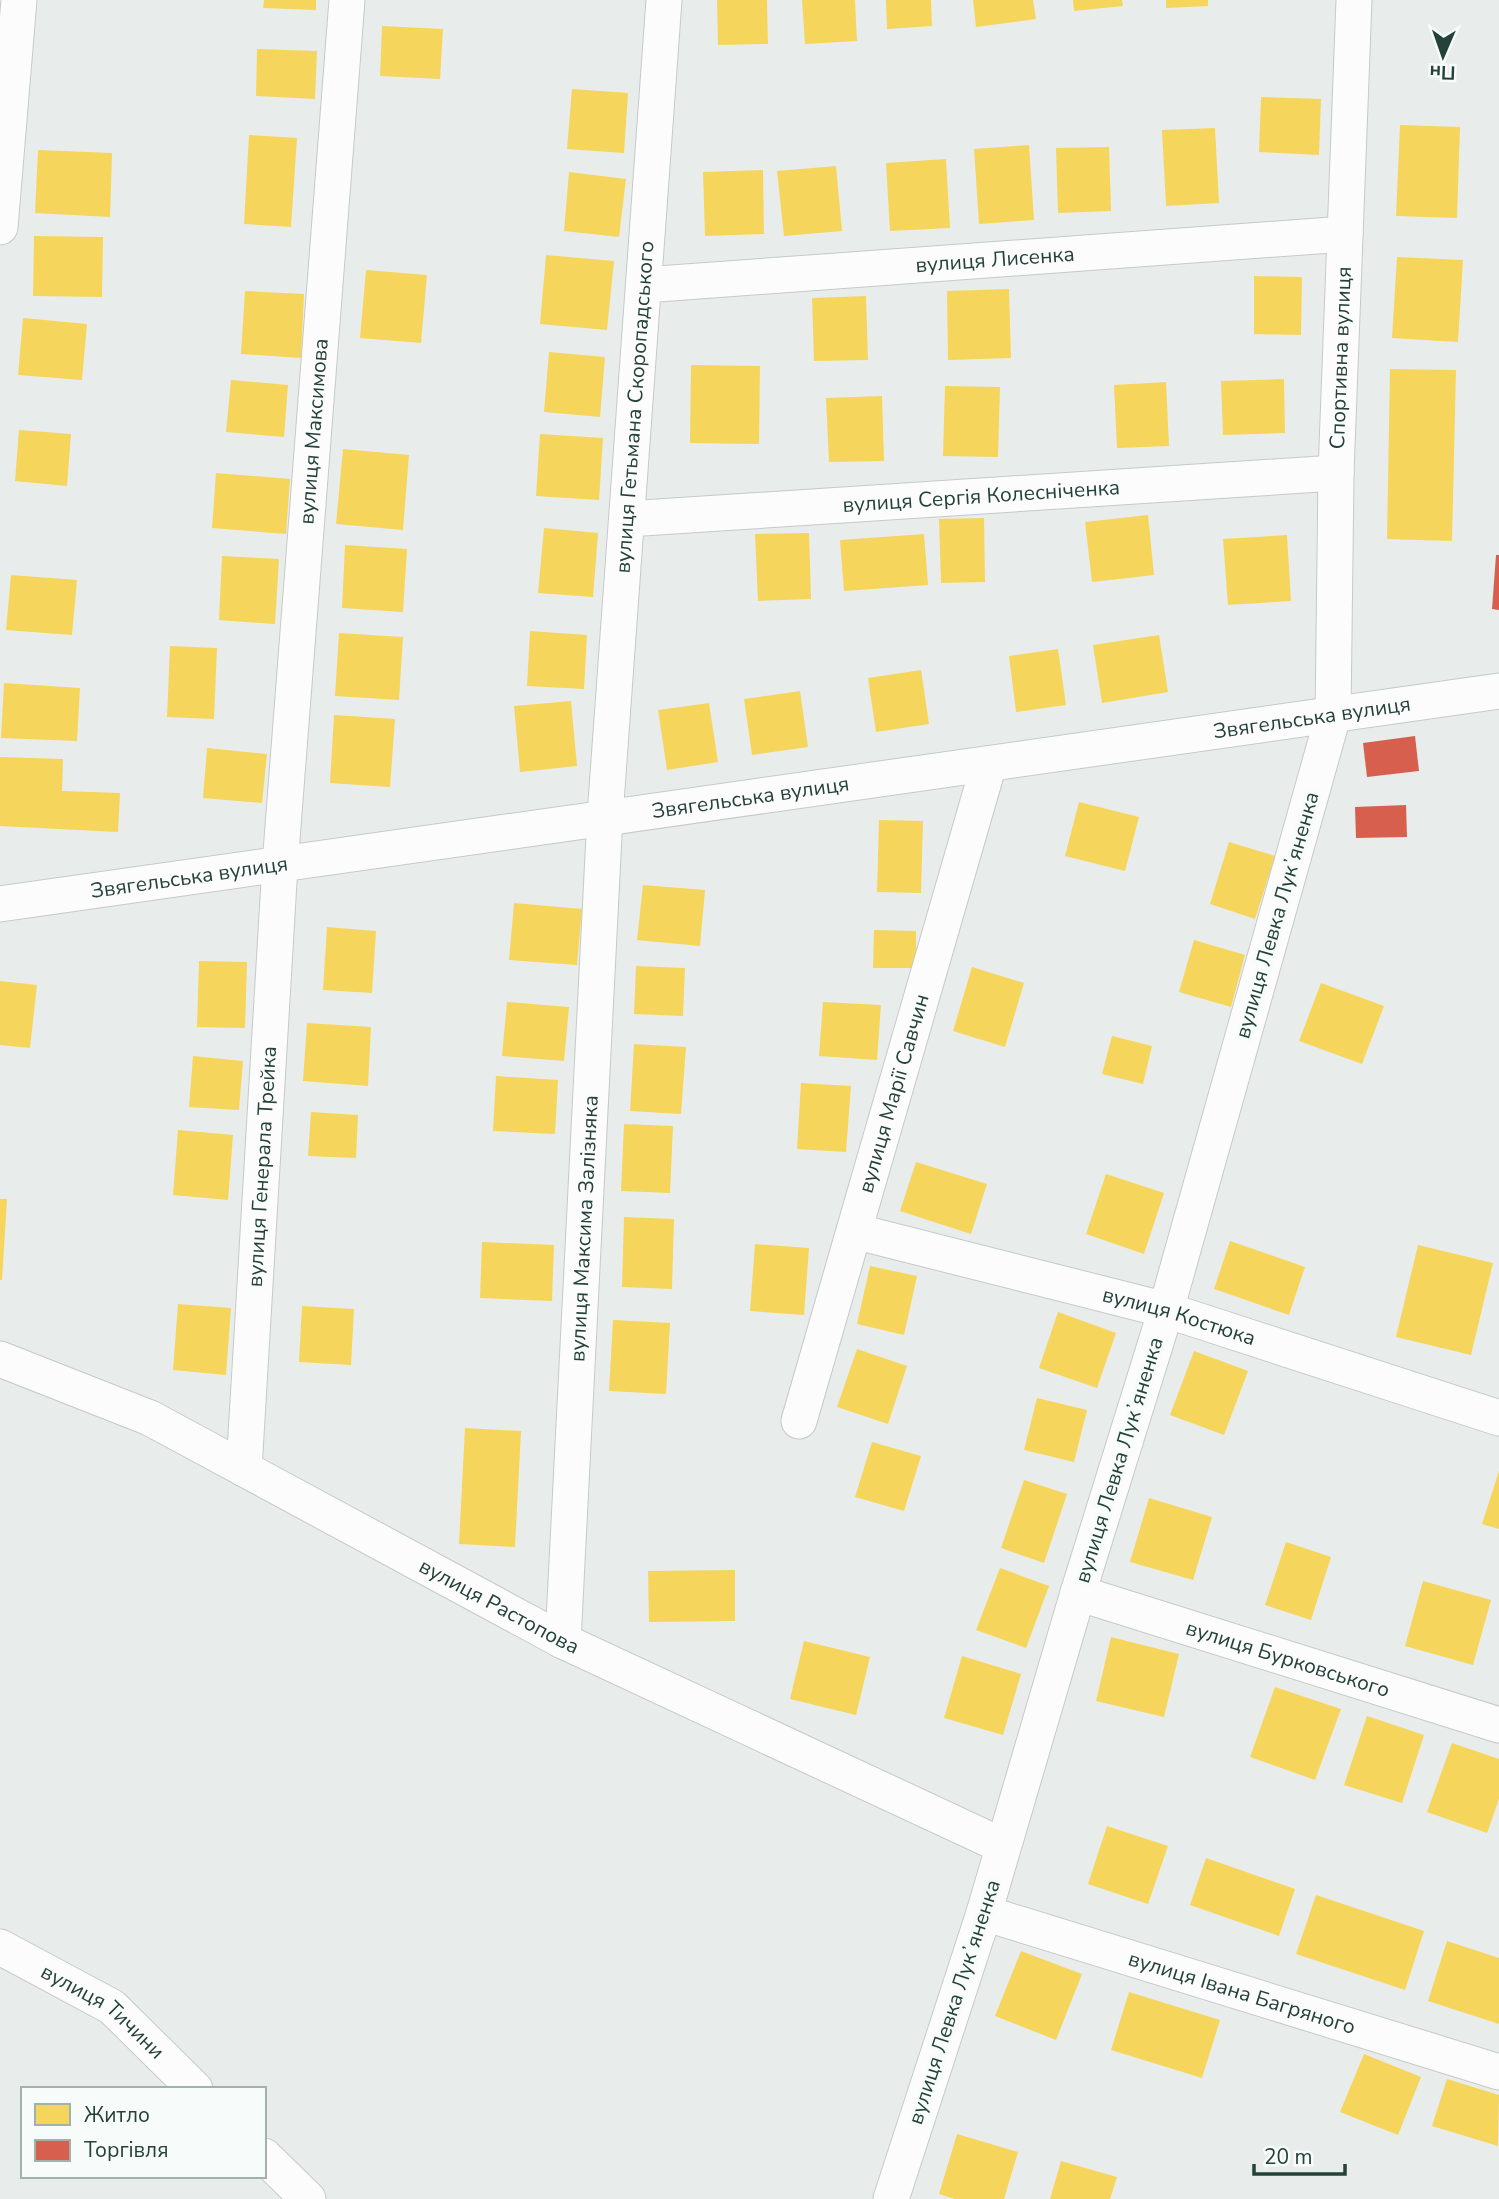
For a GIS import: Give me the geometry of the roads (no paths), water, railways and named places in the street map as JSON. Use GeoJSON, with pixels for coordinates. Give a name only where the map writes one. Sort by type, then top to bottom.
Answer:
{"type":"FeatureCollection","features":[{"type":"Feature","properties":{"kind":"street"},"geometry":{"type":"LineString","coordinates":[[0,227],[19,0]]}},
{"type":"Feature","properties":{"kind":"street","name":"вулиця Максимова"},"geometry":{"type":"LineString","coordinates":[[280,865],[347,0]]}},
{"type":"Feature","properties":{"kind":"street","name":"вулиця Гетьмана Скоропадського"},"geometry":{"type":"LineString","coordinates":[[606,816],[664,0]]}},
{"type":"Feature","properties":{"kind":"street","name":"Спортивна вулиця"},"geometry":{"type":"LineString","coordinates":[[1333,716],[1336,473],[1354,0]]}},
{"type":"Feature","properties":{"kind":"street","name":"вулиця Лисенка"},"geometry":{"type":"LineString","coordinates":[[643,285],[1345,233]]}},
{"type":"Feature","properties":{"kind":"street","name":"вулиця Сергія Колесніченка"},"geometry":{"type":"LineString","coordinates":[[627,519],[1336,473]]}},
{"type":"Feature","properties":{"kind":"street","name":"Звягельська вулиця"},"geometry":{"type":"LineString","coordinates":[[0,904],[1499,691]]}},
{"type":"Feature","properties":{"kind":"street","name":"вулиця Левка Лукʼяненка"},"geometry":{"type":"LineString","coordinates":[[891,2199],[984,1913],[1078,1594],[1166,1310],[1333,716]]}},
{"type":"Feature","properties":{"kind":"street","name":"вулиця Марії Савчин"},"geometry":{"type":"LineString","coordinates":[[799,1420],[989,764]]}},
{"type":"Feature","properties":{"kind":"street","name":"вулиця Максима Залізняка"},"geometry":{"type":"LineString","coordinates":[[563,1641],[606,816]]}},
{"type":"Feature","properties":{"kind":"street","name":"вулиця Генерала Трейка"},"geometry":{"type":"LineString","coordinates":[[244,1469],[280,865]]}},
{"type":"Feature","properties":{"kind":"street","name":"вулиця Костюка"},"geometry":{"type":"LineString","coordinates":[[854,1231],[1166,1310],[1499,1418]]}},
{"type":"Feature","properties":{"kind":"street","name":"вулиця Растопова"},"geometry":{"type":"LineString","coordinates":[[0,1359],[150,1418],[563,1641],[1003,1846]]}},
{"type":"Feature","properties":{"kind":"street","name":"вулиця Бурковського"},"geometry":{"type":"LineString","coordinates":[[1078,1594],[1499,1725]]}},
{"type":"Feature","properties":{"kind":"street","name":"вулиця Івана Багряного"},"geometry":{"type":"LineString","coordinates":[[984,1913],[1499,2072]]}},
{"type":"Feature","properties":{"kind":"street","name":"вулиця Тичини"},"geometry":{"type":"LineString","coordinates":[[0,1947],[112,2007],[193,2087]]}},
{"type":"Feature","properties":{"kind":"street"},"geometry":{"type":"LineString","coordinates":[[266,2158],[308,2199]]}}]}
